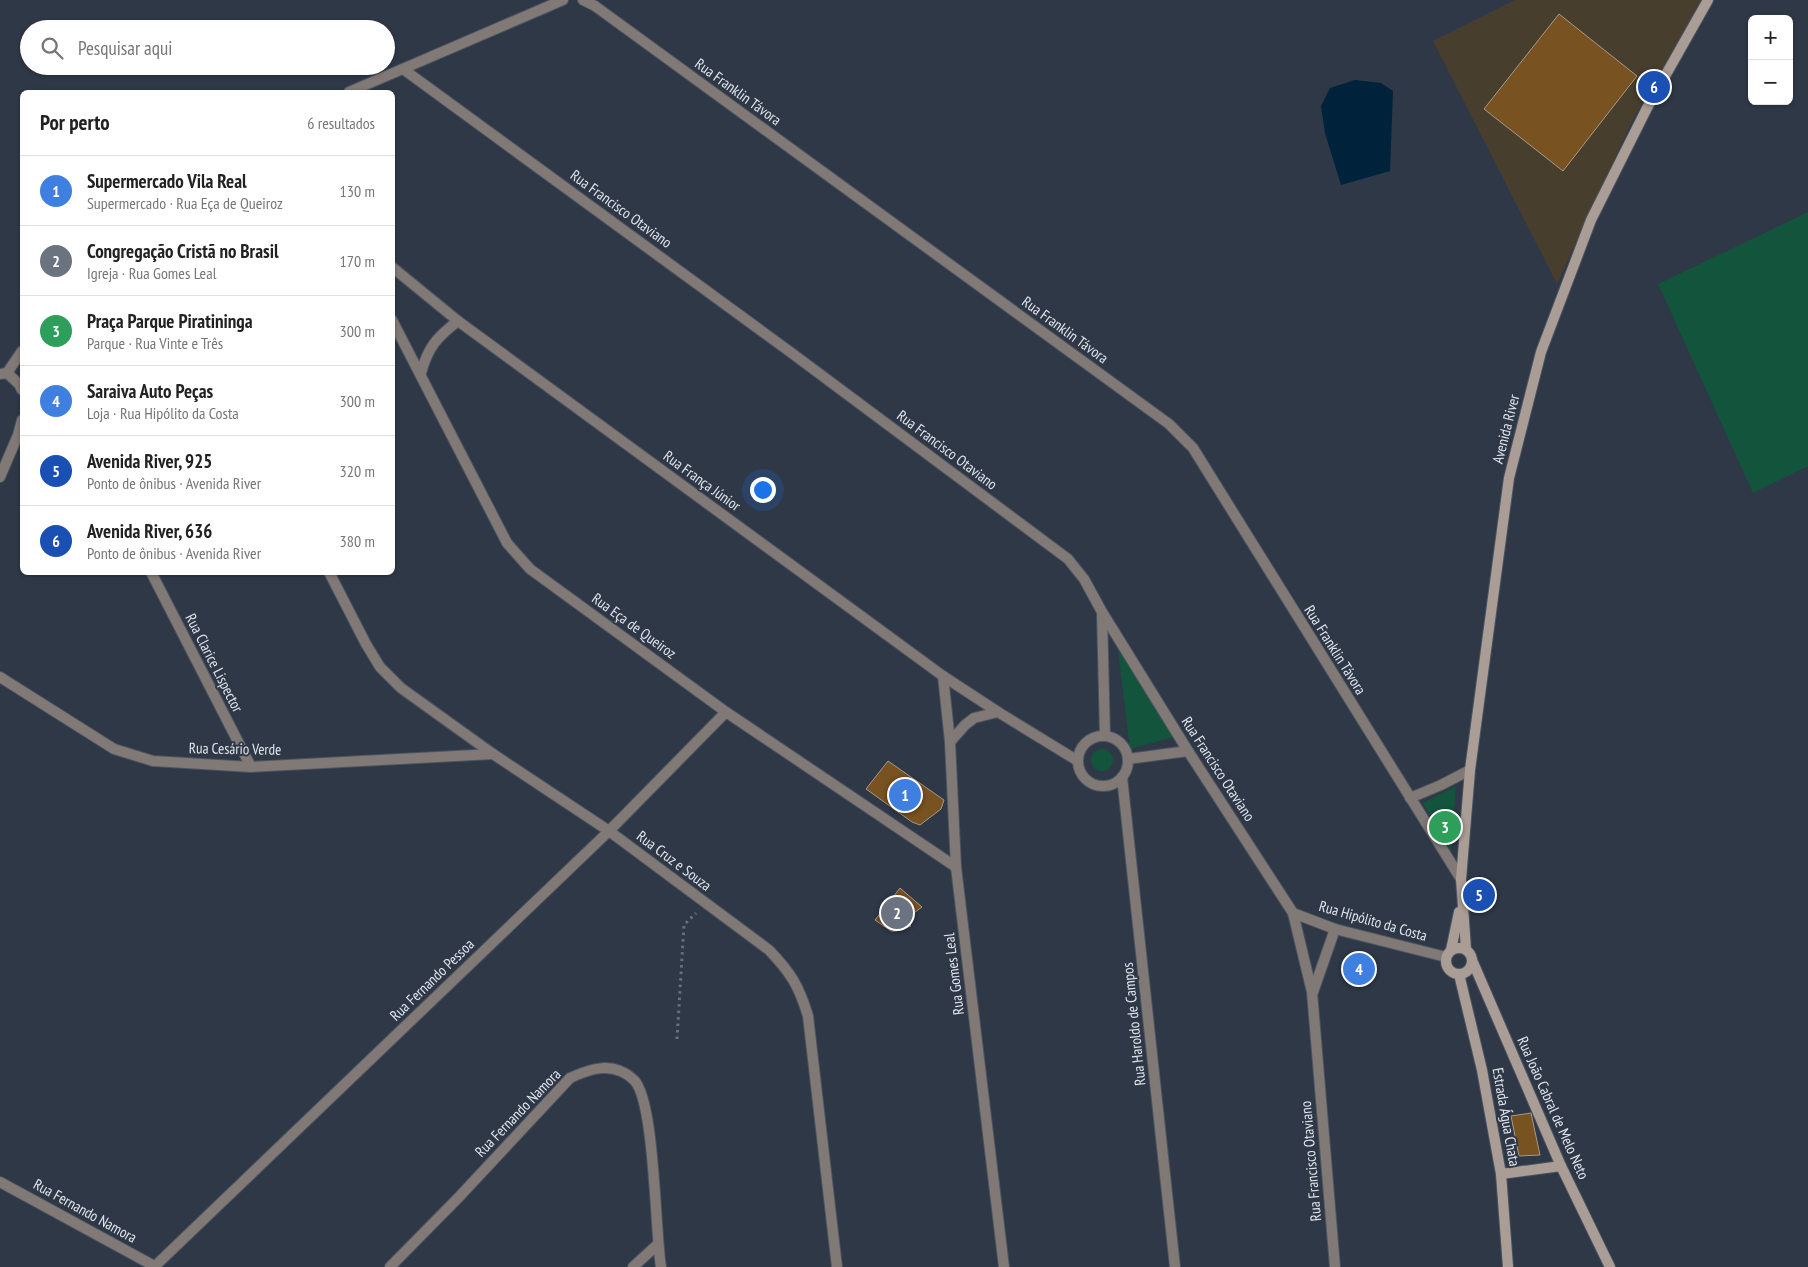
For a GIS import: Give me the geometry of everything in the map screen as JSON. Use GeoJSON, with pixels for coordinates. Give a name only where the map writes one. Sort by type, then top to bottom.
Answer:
{"type":"FeatureCollection","features":[{"type":"Feature","properties":{"kind":"street"},"geometry":{"type":"LineString","coordinates":[[395,72],[563,0]]}},
{"type":"Feature","properties":{"kind":"street","name":"Rua Franklin Távora"},"geometry":{"type":"LineString","coordinates":[[582,0],[603,12],[1169,424],[1193,448],[1461,879]]}},
{"type":"Feature","properties":{"kind":"street","name":"Avenida River"},"geometry":{"type":"LineString","coordinates":[[1466,949],[1461,879],[1470,770],[1509,478],[1541,352],[1591,220],[1647,108],[1708,0]]}},
{"type":"Feature","properties":{"kind":"street","name":"Rua Francisco Otaviano"},"geometry":{"type":"LineString","coordinates":[[403,69],[793,354],[1068,559],[1084,579],[1102,612],[1188,751],[1293,913],[1312,992],[1335,1267]]}},
{"type":"Feature","properties":{"kind":"street"},"geometry":{"type":"LineString","coordinates":[[354,90],[389,75]]}},
{"type":"Feature","properties":{"kind":"street","name":"Rua França Júnior"},"geometry":{"type":"LineString","coordinates":[[395,270],[458,320],[943,676],[1078,761]]}},
{"type":"Feature","properties":{"kind":"street"},"geometry":{"type":"LineString","coordinates":[[421,373],[426,355],[434,342],[458,320]]}},
{"type":"Feature","properties":{"kind":"street","name":"Rua Eça de Queiroz"},"geometry":{"type":"LineString","coordinates":[[395,325],[507,543],[530,569],[726,712],[956,867]]}},
{"type":"Feature","properties":{"kind":"street"},"geometry":{"type":"LineString","coordinates":[[20,353],[3,374],[20,386]]}},
{"type":"Feature","properties":{"kind":"street"},"geometry":{"type":"LineString","coordinates":[[0,477],[20,428]]}},
{"type":"Feature","properties":{"kind":"street","name":"Rua Clarice Lispector"},"geometry":{"type":"LineString","coordinates":[[153,575],[251,767]]}},
{"type":"Feature","properties":{"kind":"street","name":"Rua Cruz e Souza"},"geometry":{"type":"LineString","coordinates":[[332,575],[366,644],[380,667],[401,688],[493,754],[609,831],[769,950],[788,970],[800,991],[808,1016],[837,1267]]}},
{"type":"Feature","properties":{"kind":"street"},"geometry":{"type":"LineString","coordinates":[[1102,612],[1105,736]]}},
{"type":"Feature","properties":{"kind":"street","name":"Rua Gomes Leal"},"geometry":{"type":"LineString","coordinates":[[943,676],[950,742],[956,867],[1004,1267]]}},
{"type":"Feature","properties":{"kind":"street","name":"Rua Cesário Verde"},"geometry":{"type":"LineString","coordinates":[[0,677],[114,748],[153,761],[251,767],[493,754]]}},
{"type":"Feature","properties":{"kind":"street","name":"Rua Fernando Pessoa"},"geometry":{"type":"LineString","coordinates":[[156,1267],[609,831],[726,712]]}},
{"type":"Feature","properties":{"kind":"street"},"geometry":{"type":"LineString","coordinates":[[950,742],[974,718],[998,712]]}},
{"type":"Feature","properties":{"kind":"street"},"geometry":{"type":"LineString","coordinates":[[1105,736],[1120,742],[1128,759],[1126,770],[1122,777],[1116,782],[1107,785],[1090,782],[1080,770],[1078,761],[1079,752],[1090,739],[1105,736]]}},
{"type":"Feature","properties":{"kind":"street"},"geometry":{"type":"LineString","coordinates":[[1128,759],[1188,751]]}},
{"type":"Feature","properties":{"kind":"street"},"geometry":{"type":"LineString","coordinates":[[1410,798],[1441,786],[1470,770]]}},
{"type":"Feature","properties":{"kind":"street","name":"Rua Haroldo de Campos"},"geometry":{"type":"LineString","coordinates":[[1122,777],[1175,1267]]}},
{"type":"Feature","properties":{"kind":"street","name":"Avenida River"},"geometry":{"type":"LineString","coordinates":[[1448,953],[1462,902]]}},
{"type":"Feature","properties":{"kind":"street","name":"Rua Hipólito da Costa"},"geometry":{"type":"LineString","coordinates":[[1293,913],[1335,929],[1448,953]]}},
{"type":"Feature","properties":{"kind":"street","name":"Rua Francisco Otaviano"},"geometry":{"type":"LineString","coordinates":[[1312,992],[1335,929]]}},
{"type":"Feature","properties":{"kind":"street"},"geometry":{"type":"LineString","coordinates":[[1458,947],[1466,949],[1472,960],[1470,968],[1459,974],[1454,974],[1448,968],[1448,953],[1458,947]]}},
{"type":"Feature","properties":{"kind":"street","name":"Rua João Cabral de Melo Neto"},"geometry":{"type":"LineString","coordinates":[[1472,960],[1561,1166],[1610,1267]]}},
{"type":"Feature","properties":{"kind":"street","name":"Estrada Água Chata"},"geometry":{"type":"LineString","coordinates":[[1459,974],[1482,1070],[1501,1174],[1508,1267]]}},
{"type":"Feature","properties":{"kind":"street","name":"Rua Fernando Namora"},"geometry":{"type":"LineString","coordinates":[[390,1267],[459,1197],[570,1078],[589,1069],[607,1067],[634,1080],[642,1094],[648,1128],[655,1193],[657,1245],[661,1267]]}},
{"type":"Feature","properties":{"kind":"street"},"geometry":{"type":"LineString","coordinates":[[1501,1174],[1561,1166]]}},
{"type":"Feature","properties":{"kind":"street","name":"Rua Fernando Namora"},"geometry":{"type":"LineString","coordinates":[[0,1182],[156,1267]]}},
{"type":"Feature","properties":{"kind":"street"},"geometry":{"type":"LineString","coordinates":[[633,1267],[657,1245]]}},
{"type":"Feature","properties":{"kind":"path"},"geometry":{"type":"LineString","coordinates":[[677,1039],[684,925],[706,903]]}},
{"type":"Feature","properties":{"kind":"shaded area"},"geometry":{"type":"Polygon","coordinates":[[[1515,0],[1702,0],[1632,121],[1557,284],[1433,41],[1515,0]]]}},
{"type":"Feature","properties":{"kind":"green space"},"geometry":{"type":"Polygon","coordinates":[[[1808,212],[1808,466],[1753,493],[1658,284],[1808,212]]]}},
{"type":"Feature","properties":{"kind":"green space"},"geometry":{"type":"Polygon","coordinates":[[[1118,649],[1174,737],[1130,749],[1118,649]]]}},
{"type":"Feature","properties":{"kind":"green space"},"geometry":{"type":"Polygon","coordinates":[[[1102,749],[1110,752],[1113,760],[1110,768],[1102,771],[1094,768],[1091,760],[1094,752],[1102,749]]]}},
{"type":"Feature","properties":{"kind":"green space"},"geometry":{"type":"Polygon","coordinates":[[[1456,786],[1451,852],[1423,803],[1456,786]]]}},
{"type":"Feature","properties":{"kind":"water"},"geometry":{"type":"Polygon","coordinates":[[[1355,80],[1381,83],[1393,91],[1390,171],[1341,185],[1325,133],[1321,106],[1330,88],[1355,80]]]}},
{"type":"Feature","properties":{"kind":"building"},"geometry":{"type":"Polygon","coordinates":[[[1559,14],[1637,76],[1563,171],[1484,109],[1559,14]]]}},
{"type":"Feature","properties":{"kind":"building"},"geometry":{"type":"Polygon","coordinates":[[[888,761],[944,800],[941,809],[920,825],[912,822],[866,789],[888,761]]]}},
{"type":"Feature","properties":{"kind":"building"},"geometry":{"type":"Polygon","coordinates":[[[900,888],[922,907],[904,920],[911,926],[891,931],[875,920],[900,888]]]}},
{"type":"Feature","properties":{"kind":"building"},"geometry":{"type":"Polygon","coordinates":[[[1531,1113],[1540,1155],[1519,1156],[1511,1116],[1531,1113]]]}},
{"type":"Feature","properties":{"kind":"place","name":"Avenida River, 636"},"geometry":{"type":"Point","coordinates":[1654,87]}},
{"type":"Feature","properties":{"kind":"place","name":"Supermercado Vila Real"},"geometry":{"type":"Point","coordinates":[905,795]}},
{"type":"Feature","properties":{"kind":"place","name":"Praça Parque Piratininga"},"geometry":{"type":"Point","coordinates":[1445,827]}},
{"type":"Feature","properties":{"kind":"place","name":"Avenida River, 925"},"geometry":{"type":"Point","coordinates":[1479,895]}},
{"type":"Feature","properties":{"kind":"place","name":"Congregação Cristã no Brasil"},"geometry":{"type":"Point","coordinates":[897,913]}},
{"type":"Feature","properties":{"kind":"place","name":"Saraiva Auto Peças"},"geometry":{"type":"Point","coordinates":[1359,969]}}]}
